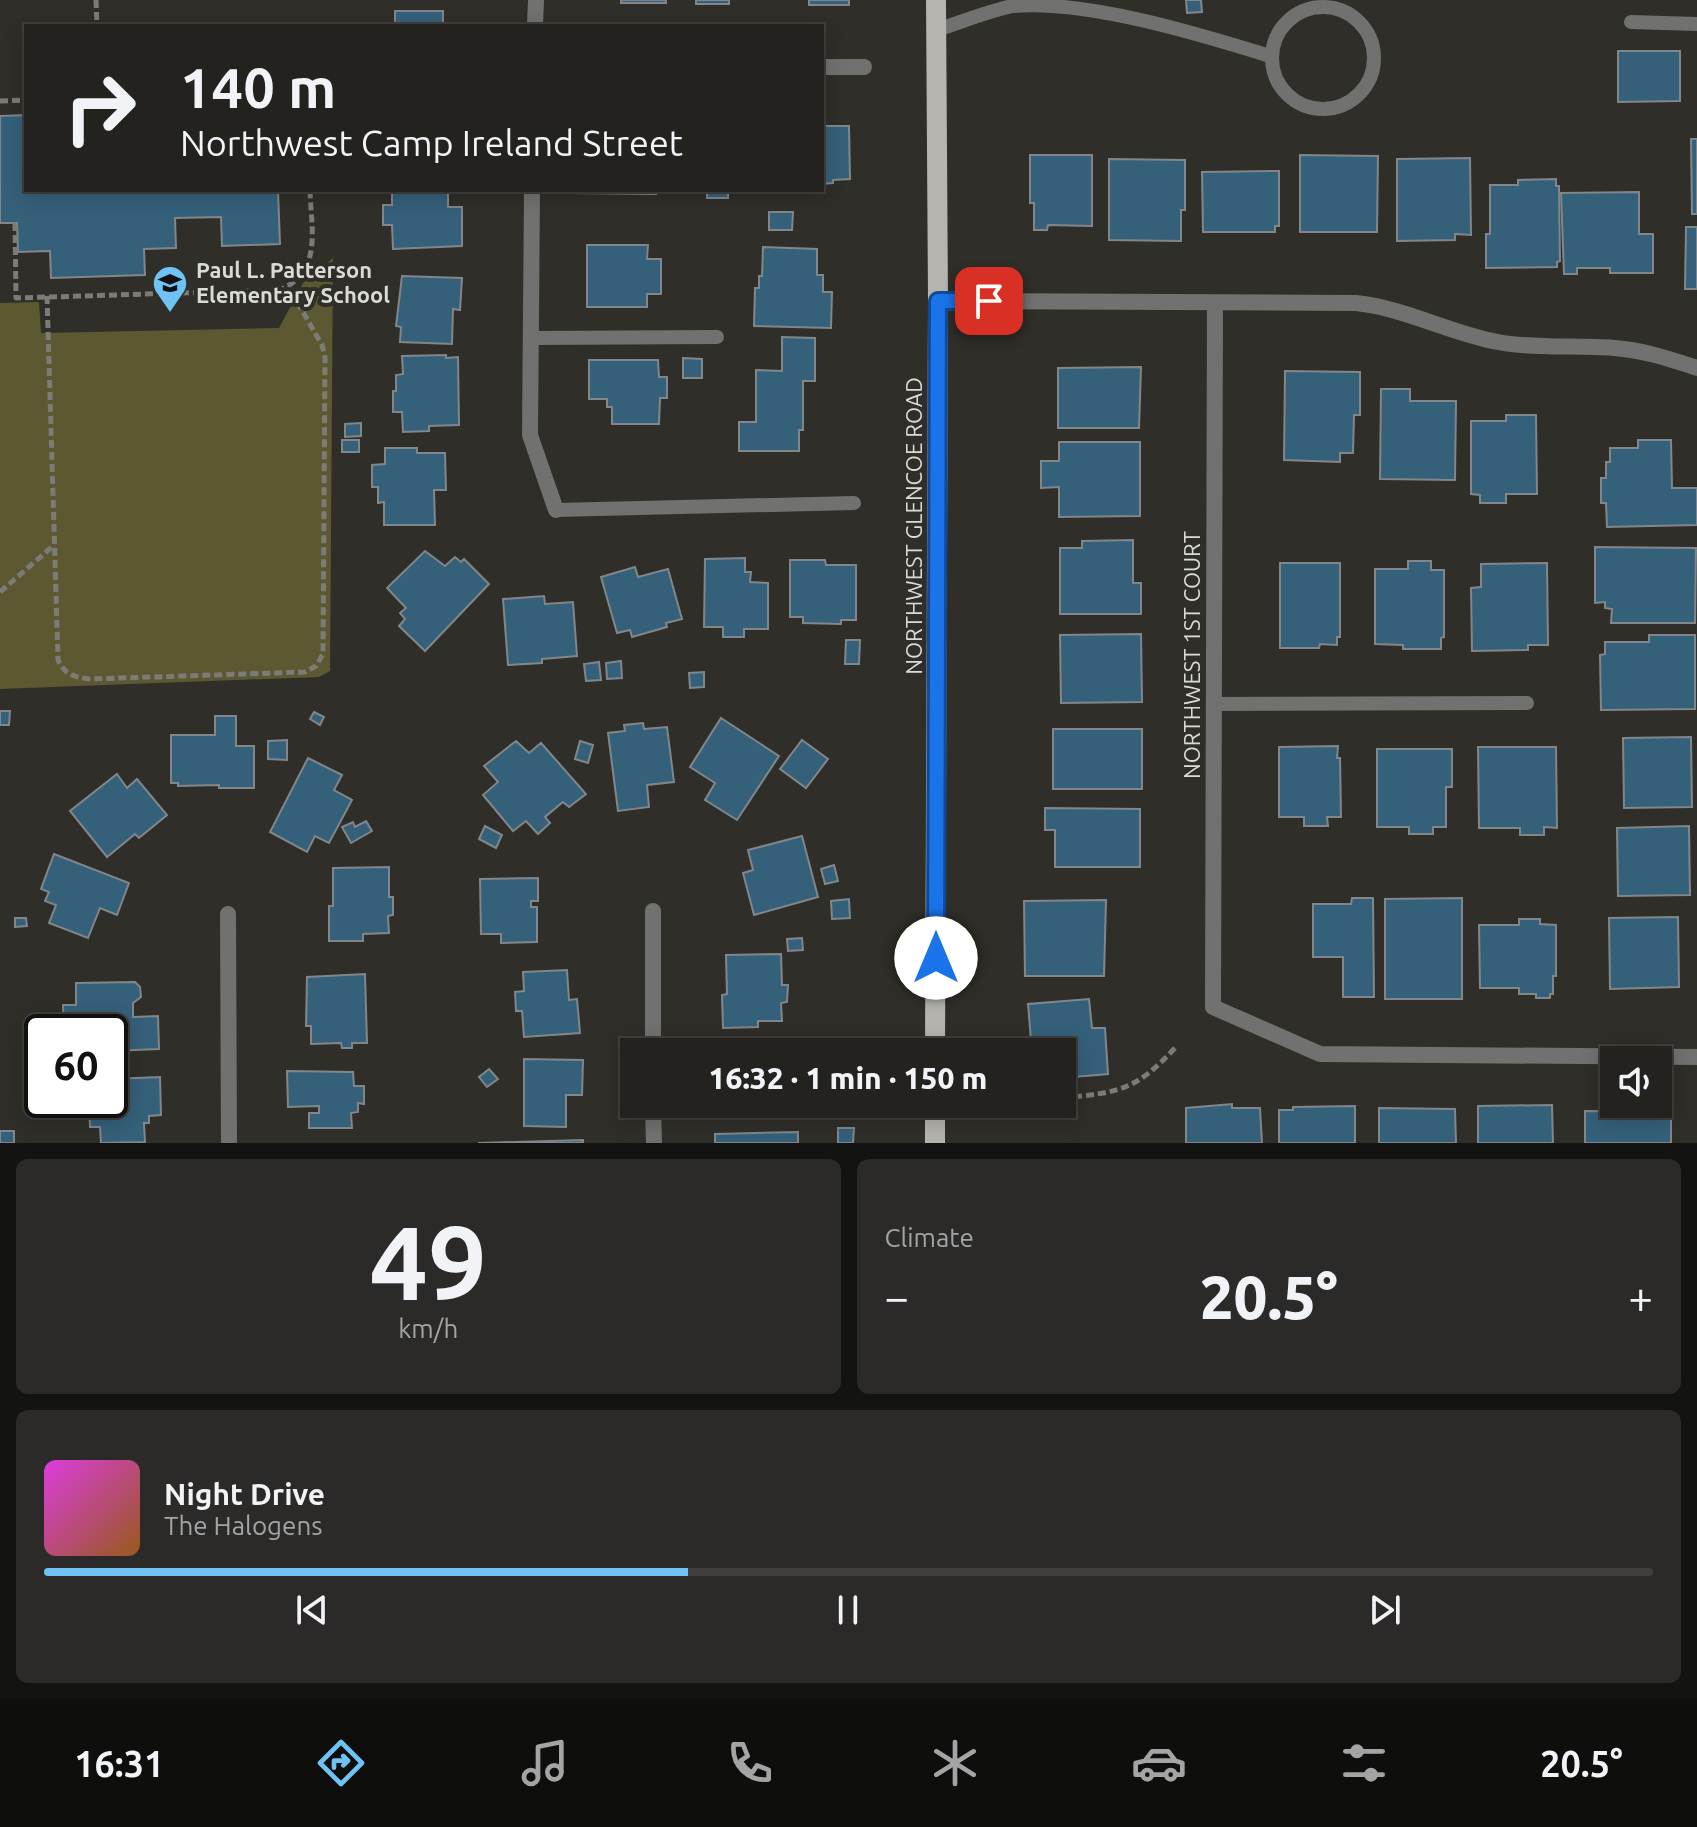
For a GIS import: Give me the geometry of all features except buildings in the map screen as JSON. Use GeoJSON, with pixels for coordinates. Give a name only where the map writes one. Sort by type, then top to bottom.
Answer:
{"type":"FeatureCollection","features":[{"type":"Feature","properties":{"kind":"main road","name":"NORTHWEST GLENCOE ROAD"},"geometry":{"type":"LineString","coordinates":[[935,1038],[936,0]]}},
{"type":"Feature","properties":{"kind":"main road"},"geometry":{"type":"LineString","coordinates":[[935,1118],[935,1143]]}},
{"type":"Feature","properties":{"kind":"street"},"geometry":{"type":"LineString","coordinates":[[535,24],[536,0]]}},
{"type":"Feature","properties":{"kind":"street"},"geometry":{"type":"LineString","coordinates":[[824,67],[864,67]]}},
{"type":"Feature","properties":{"kind":"street"},"geometry":{"type":"LineString","coordinates":[[532,192],[530,435],[556,510]]}},
{"type":"Feature","properties":{"kind":"street"},"geometry":{"type":"LineString","coordinates":[[938,301],[1377,305],[1502,343],[1617,348],[1659,355],[1697,368]]}},
{"type":"Feature","properties":{"kind":"street","name":"NORTHWEST 1ST COURT"},"geometry":{"type":"LineString","coordinates":[[1215,303],[1213,1007],[1320,1054],[1697,1057]]}},
{"type":"Feature","properties":{"kind":"street"},"geometry":{"type":"LineString","coordinates":[[653,911],[653,1038]]}},
{"type":"Feature","properties":{"kind":"street"},"geometry":{"type":"LineString","coordinates":[[228,914],[229,1143]]}},
{"type":"Feature","properties":{"kind":"street"},"geometry":{"type":"LineString","coordinates":[[653,1118],[654,1143]]}},
{"type":"Feature","properties":{"kind":"lane"},"geometry":{"type":"LineString","coordinates":[[937,30],[1014,5],[1065,3],[1168,24],[1270,56]]}},
{"type":"Feature","properties":{"kind":"lane"},"geometry":{"type":"LineString","coordinates":[[1332,6],[1358,20],[1373,45],[1372,74],[1355,99],[1328,110],[1299,105],[1278,84],[1270,56],[1279,28],[1302,9],[1332,6]]}},
{"type":"Feature","properties":{"kind":"lane"},"geometry":{"type":"LineString","coordinates":[[1631,22],[1697,24]]}},
{"type":"Feature","properties":{"kind":"lane"},"geometry":{"type":"LineString","coordinates":[[531,338],[717,337]]}},
{"type":"Feature","properties":{"kind":"lane"},"geometry":{"type":"LineString","coordinates":[[556,510],[854,503]]}},
{"type":"Feature","properties":{"kind":"lane"},"geometry":{"type":"LineString","coordinates":[[1214,704],[1527,703]]}},
{"type":"Feature","properties":{"kind":"path"},"geometry":{"type":"LineString","coordinates":[[96,0],[97,24]]}},
{"type":"Feature","properties":{"kind":"path"},"geometry":{"type":"LineString","coordinates":[[0,101],[24,100]]}},
{"type":"Feature","properties":{"kind":"path"},"geometry":{"type":"LineString","coordinates":[[15,223],[16,298],[266,290],[288,286],[302,276],[309,265],[310,192]]}},
{"type":"Feature","properties":{"kind":"path"},"geometry":{"type":"LineString","coordinates":[[47,296],[58,660],[62,670],[74,677],[305,672],[316,666],[323,654],[325,357],[322,345],[288,286]]}},
{"type":"Feature","properties":{"kind":"path"},"geometry":{"type":"LineString","coordinates":[[0,592],[54,546]]}},
{"type":"Feature","properties":{"kind":"path"},"geometry":{"type":"LineString","coordinates":[[1076,1096],[1128,1088],[1139,1082],[1175,1048]]}},
{"type":"Feature","properties":{"kind":"shaded area","name":"Paul L. Patterson Elementary School"},"geometry":{"type":"Polygon","coordinates":[[[333,258],[330,671],[319,677],[0,689],[0,303],[39,302],[41,333],[279,328],[303,283],[333,258]]]}},
{"type":"Feature","properties":{"kind":"place","name":"Paul L. Patterson Elementary School"},"geometry":{"type":"Point","coordinates":[170,314]}},
{"type":"Feature","properties":{"kind":"route"},"geometry":{"type":"LineString","coordinates":[[936,958],[938,301],[989,301]]}}]}
